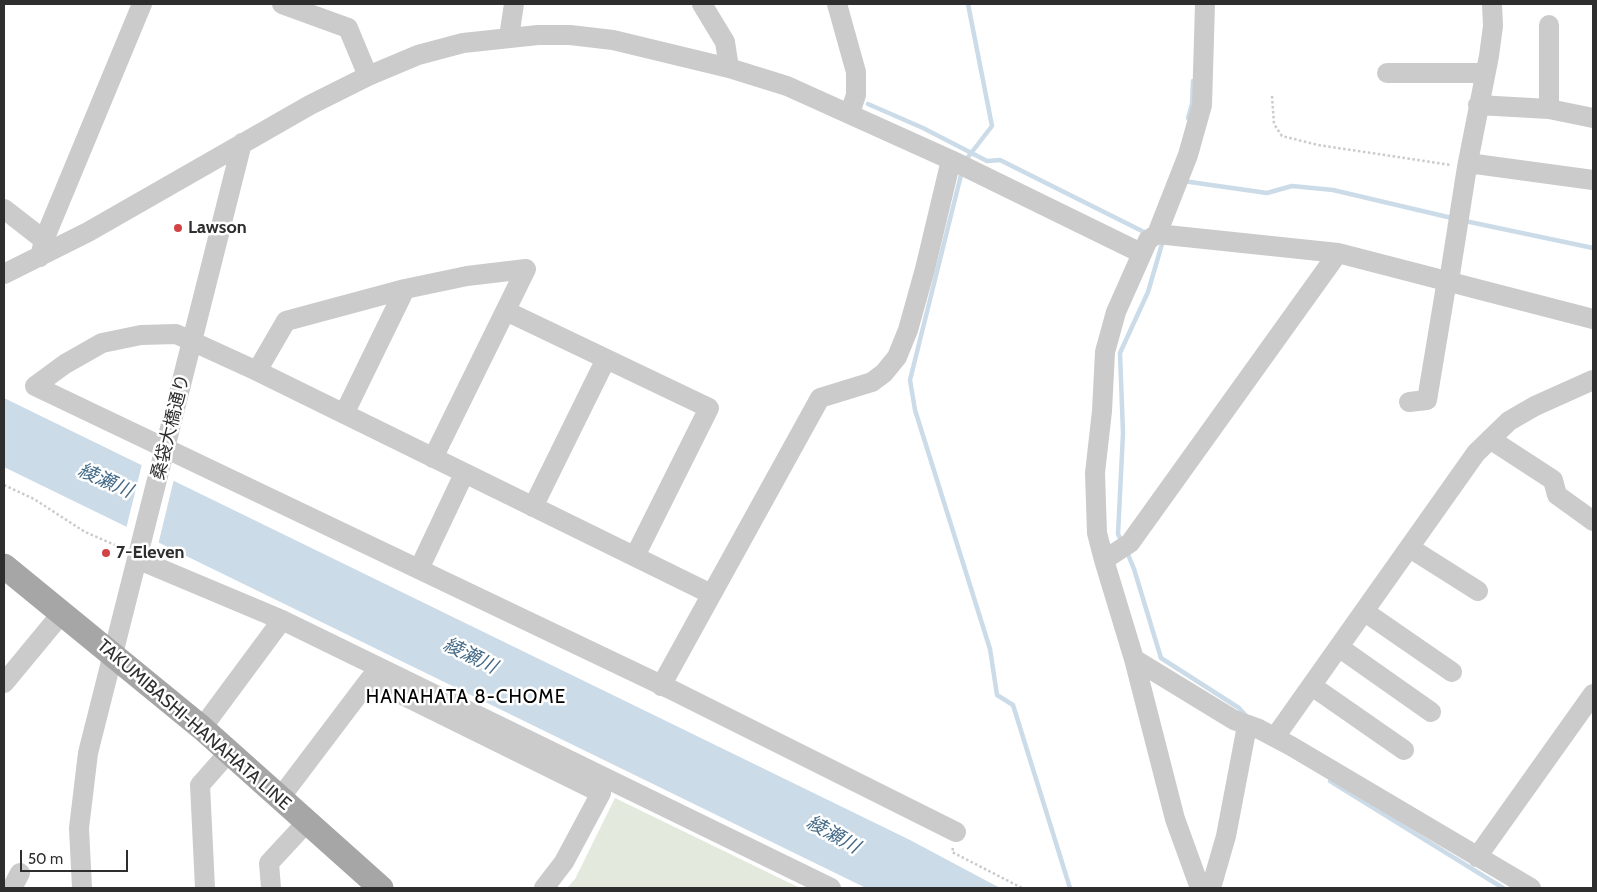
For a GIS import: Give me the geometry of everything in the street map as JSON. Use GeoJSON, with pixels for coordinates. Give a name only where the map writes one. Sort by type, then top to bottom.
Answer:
{"type":"FeatureCollection","features":[{"type":"Feature","properties":{"kind":"main road","name":"TAKUMIBASHI-HANAHATA LINE"},"geometry":{"type":"LineString","coordinates":[[4,566],[202,728],[381,888]]}},
{"type":"Feature","properties":{"kind":"street"},"geometry":{"type":"LineString","coordinates":[[42,248],[142,4]]}},
{"type":"Feature","properties":{"kind":"street"},"geometry":{"type":"LineString","coordinates":[[282,4],[348,28],[368,76]]}},
{"type":"Feature","properties":{"kind":"street"},"geometry":{"type":"LineString","coordinates":[[509,37],[514,4]]}},
{"type":"Feature","properties":{"kind":"street"},"geometry":{"type":"LineString","coordinates":[[702,4],[725,42],[729,68]]}},
{"type":"Feature","properties":{"kind":"street"},"geometry":{"type":"LineString","coordinates":[[837,4],[856,72],[856,95],[850,113]]}},
{"type":"Feature","properties":{"kind":"street"},"geometry":{"type":"LineString","coordinates":[[1200,888],[1175,819],[1134,659],[1097,533],[1094,473],[1102,411],[1105,352],[1116,312],[1141,253],[1148,240],[1157,234],[1188,155],[1202,105],[1205,4]]}},
{"type":"Feature","properties":{"kind":"street"},"geometry":{"type":"LineString","coordinates":[[1409,402],[1427,400],[1493,26],[1492,4]]}},
{"type":"Feature","properties":{"kind":"street"},"geometry":{"type":"LineString","coordinates":[[1548,108],[1549,25]]}},
{"type":"Feature","properties":{"kind":"street"},"geometry":{"type":"LineString","coordinates":[[4,274],[42,248],[368,76],[418,55],[464,43],[509,37],[570,35],[613,40],[729,68],[787,86],[951,160],[1141,253]]}},
{"type":"Feature","properties":{"kind":"street"},"geometry":{"type":"LineString","coordinates":[[1387,73],[1485,73]]}},
{"type":"Feature","properties":{"kind":"street"},"geometry":{"type":"LineString","coordinates":[[1478,105],[1548,108],[1593,118]]}},
{"type":"Feature","properties":{"kind":"street","name":"桑袋大橋通り"},"geometry":{"type":"LineString","coordinates":[[82,888],[79,858],[80,801],[88,753],[242,143]]}},
{"type":"Feature","properties":{"kind":"street"},"geometry":{"type":"LineString","coordinates":[[661,686],[820,398],[872,382],[884,373],[897,357],[908,330],[925,269],[951,160]]}},
{"type":"Feature","properties":{"kind":"street"},"geometry":{"type":"LineString","coordinates":[[1467,165],[1593,180]]}},
{"type":"Feature","properties":{"kind":"street"},"geometry":{"type":"LineString","coordinates":[[4,208],[42,248]]}},
{"type":"Feature","properties":{"kind":"street"},"geometry":{"type":"LineString","coordinates":[[1157,234],[1338,253],[1593,319]]}},
{"type":"Feature","properties":{"kind":"street"},"geometry":{"type":"LineString","coordinates":[[1104,560],[1130,543],[1338,253]]}},
{"type":"Feature","properties":{"kind":"street"},"geometry":{"type":"LineString","coordinates":[[257,372],[286,321],[404,289],[467,276],[526,269],[433,458]]}},
{"type":"Feature","properties":{"kind":"street"},"geometry":{"type":"LineString","coordinates":[[344,414],[404,289]]}},
{"type":"Feature","properties":{"kind":"street"},"geometry":{"type":"LineString","coordinates":[[506,311],[709,408],[635,556]]}},
{"type":"Feature","properties":{"kind":"street"},"geometry":{"type":"LineString","coordinates":[[711,594],[176,334],[140,335],[102,343],[66,364],[35,386],[164,453],[419,569],[956,832]]}},
{"type":"Feature","properties":{"kind":"street"},"geometry":{"type":"LineString","coordinates":[[533,507],[606,359]]}},
{"type":"Feature","properties":{"kind":"street"},"geometry":{"type":"LineString","coordinates":[[1275,737],[1340,648],[1476,453],[1509,422],[1535,406],[1593,380]]}},
{"type":"Feature","properties":{"kind":"street"},"geometry":{"type":"LineString","coordinates":[[1490,439],[1553,480],[1557,495],[1593,520]]}},
{"type":"Feature","properties":{"kind":"street"},"geometry":{"type":"LineString","coordinates":[[419,569],[464,474]]}},
{"type":"Feature","properties":{"kind":"street"},"geometry":{"type":"LineString","coordinates":[[1410,548],[1478,591]]}},
{"type":"Feature","properties":{"kind":"street"},"geometry":{"type":"LineString","coordinates":[[138,554],[282,620],[831,888]]}},
{"type":"Feature","properties":{"kind":"street"},"geometry":{"type":"LineString","coordinates":[[1365,612],[1452,672]]}},
{"type":"Feature","properties":{"kind":"street"},"geometry":{"type":"LineString","coordinates":[[4,682],[62,613]]}},
{"type":"Feature","properties":{"kind":"street"},"geometry":{"type":"LineString","coordinates":[[202,728],[282,620]]}},
{"type":"Feature","properties":{"kind":"street"},"geometry":{"type":"LineString","coordinates":[[1340,648],[1431,712]]}},
{"type":"Feature","properties":{"kind":"street"},"geometry":{"type":"LineString","coordinates":[[1134,659],[1234,720],[1275,737],[1531,888]]}},
{"type":"Feature","properties":{"kind":"street"},"geometry":{"type":"LineString","coordinates":[[280,798],[370,680],[601,793],[564,862],[544,888]]}},
{"type":"Feature","properties":{"kind":"street"},"geometry":{"type":"LineString","coordinates":[[1312,686],[1404,750]]}},
{"type":"Feature","properties":{"kind":"street"},"geometry":{"type":"LineString","coordinates":[[1477,857],[1593,694]]}},
{"type":"Feature","properties":{"kind":"street"},"geometry":{"type":"LineString","coordinates":[[1211,888],[1226,836],[1247,726]]}},
{"type":"Feature","properties":{"kind":"street"},"geometry":{"type":"LineString","coordinates":[[205,888],[200,785],[229,752]]}},
{"type":"Feature","properties":{"kind":"street"},"geometry":{"type":"LineString","coordinates":[[271,888],[269,863],[307,822]]}},
{"type":"Feature","properties":{"kind":"path"},"geometry":{"type":"LineString","coordinates":[[1272,96],[1274,124],[1282,136],[1318,145],[1467,165]]}},
{"type":"Feature","properties":{"kind":"path"},"geometry":{"type":"LineString","coordinates":[[4,485],[34,498],[85,532],[138,554]]}},
{"type":"Feature","properties":{"kind":"path"},"geometry":{"type":"LineString","coordinates":[[956,832],[952,852],[1022,888]]}},
{"type":"Feature","properties":{"kind":"shaded area"},"geometry":{"type":"Polygon","coordinates":[[[615,798],[800,888],[567,888],[575,879],[615,798]]]}},
{"type":"Feature","properties":{"kind":"water","name":"綾瀬川"},"geometry":{"type":"Polygon","coordinates":[[[4,398],[910,840],[1000,888],[866,888],[4,467],[4,398]]]}},
{"type":"Feature","properties":{"kind":"pier"},"geometry":{"type":"Polygon","coordinates":[[[142,464],[174,479],[158,545],[126,529],[142,464]]]}},
{"type":"Feature","properties":{"kind":"waterway"},"geometry":{"type":"LineString","coordinates":[[965,161],[992,126],[968,4]]}},
{"type":"Feature","properties":{"kind":"waterway"},"geometry":{"type":"LineString","coordinates":[[1188,118],[1192,104],[1193,81]]}},
{"type":"Feature","properties":{"kind":"waterway"},"geometry":{"type":"LineString","coordinates":[[868,104],[923,128],[987,161],[1000,160],[1148,234]]}},
{"type":"Feature","properties":{"kind":"waterway"},"geometry":{"type":"LineString","coordinates":[[962,171],[910,380],[915,410],[990,649],[997,695],[1013,705],[1070,888]]}},
{"type":"Feature","properties":{"kind":"waterway"},"geometry":{"type":"LineString","coordinates":[[1183,181],[1267,193],[1292,186],[1333,190],[1452,218]]}},
{"type":"Feature","properties":{"kind":"waterway"},"geometry":{"type":"LineString","coordinates":[[1465,221],[1593,248]]}},
{"type":"Feature","properties":{"kind":"waterway"},"geometry":{"type":"LineString","coordinates":[[1122,542],[1118,534],[1123,433],[1120,353],[1148,292],[1162,244],[1158,241]]}},
{"type":"Feature","properties":{"kind":"waterway"},"geometry":{"type":"LineString","coordinates":[[1127,552],[1161,658],[1239,708],[1246,716]]}},
{"type":"Feature","properties":{"kind":"waterway"},"geometry":{"type":"LineString","coordinates":[[1330,781],[1503,888]]}},
{"type":"Feature","properties":{"kind":"place","name":"Lawson"},"geometry":{"type":"Point","coordinates":[178,228]}},
{"type":"Feature","properties":{"kind":"place","name":"7-Eleven"},"geometry":{"type":"Point","coordinates":[106,553]}},
{"type":"Feature","properties":{"kind":"district","name":"HANAHATA 8-CHOME"},"geometry":{"type":"Point","coordinates":[466,697]}}]}
